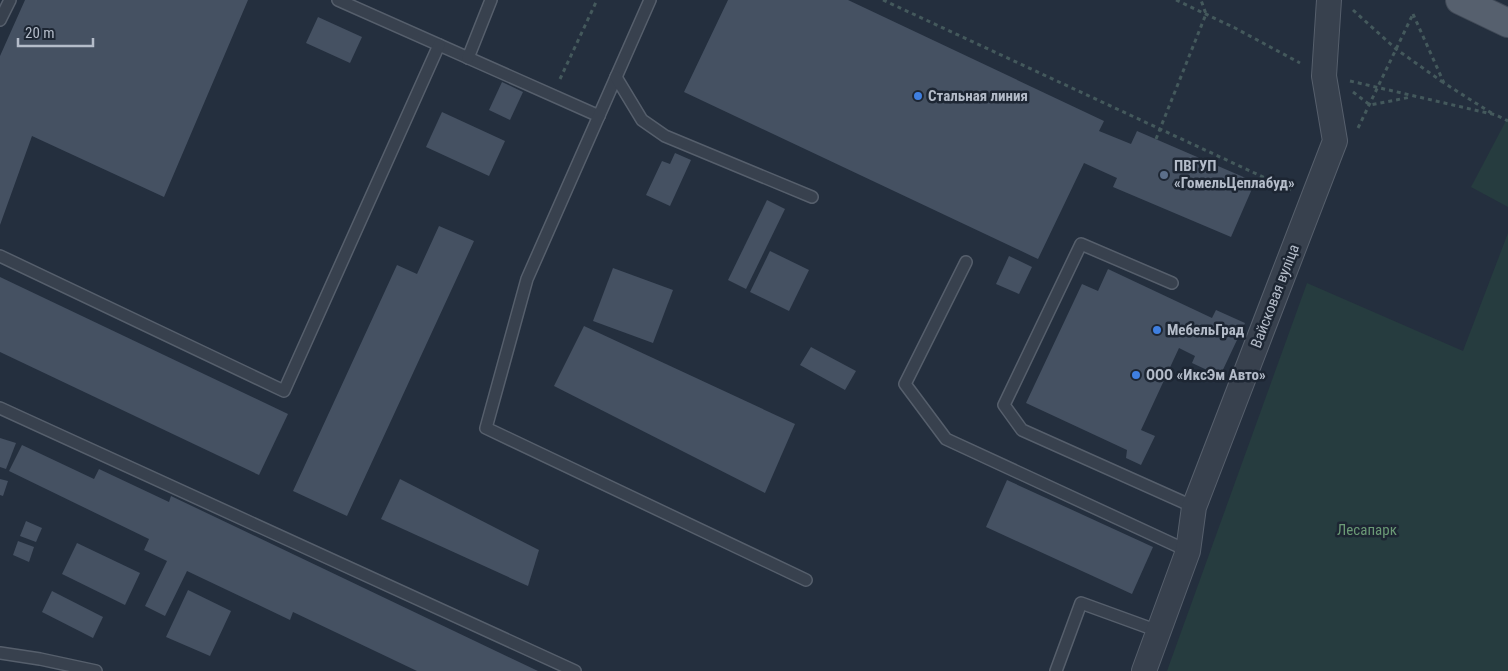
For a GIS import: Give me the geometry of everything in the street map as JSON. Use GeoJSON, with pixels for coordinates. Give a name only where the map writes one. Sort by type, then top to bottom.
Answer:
{"type":"FeatureCollection","features":[{"type":"Feature","properties":{"kind":"main road"},"geometry":{"type":"LineString","coordinates":[[1460,0],[1508,23]]}},
{"type":"Feature","properties":{"kind":"street","name":"Вайсковая вуліца"},"geometry":{"type":"LineString","coordinates":[[1144,671],[1188,551],[1194,507],[1334,140],[1324,76],[1339,3]]}},
{"type":"Feature","properties":{"kind":"lane"},"geometry":{"type":"LineString","coordinates":[[0,20],[10,0]]}},
{"type":"Feature","properties":{"kind":"lane"},"geometry":{"type":"LineString","coordinates":[[338,0],[599,116]]}},
{"type":"Feature","properties":{"kind":"lane"},"geometry":{"type":"LineString","coordinates":[[468,58],[491,0]]}},
{"type":"Feature","properties":{"kind":"lane"},"geometry":{"type":"LineString","coordinates":[[650,0],[527,279],[486,428],[806,580]]}},
{"type":"Feature","properties":{"kind":"lane"},"geometry":{"type":"LineString","coordinates":[[0,256],[284,391],[439,45]]}},
{"type":"Feature","properties":{"kind":"lane"},"geometry":{"type":"LineString","coordinates":[[616,77],[642,120],[665,136],[812,197]]}},
{"type":"Feature","properties":{"kind":"lane"},"geometry":{"type":"LineString","coordinates":[[1172,283],[1081,244],[1004,405],[1022,430],[1194,507]]}},
{"type":"Feature","properties":{"kind":"lane"},"geometry":{"type":"LineString","coordinates":[[966,262],[905,384],[946,439],[1188,551]]}},
{"type":"Feature","properties":{"kind":"lane"},"geometry":{"type":"LineString","coordinates":[[0,408],[575,671]]}},
{"type":"Feature","properties":{"kind":"lane"},"geometry":{"type":"LineString","coordinates":[[1056,671],[1081,603],[1158,631]]}},
{"type":"Feature","properties":{"kind":"lane"},"geometry":{"type":"LineString","coordinates":[[0,652],[96,671]]}},
{"type":"Feature","properties":{"kind":"path"},"geometry":{"type":"LineString","coordinates":[[552,96],[597,0]]}},
{"type":"Feature","properties":{"kind":"path"},"geometry":{"type":"LineString","coordinates":[[883,0],[1312,200]]}},
{"type":"Feature","properties":{"kind":"path"},"geometry":{"type":"LineString","coordinates":[[1176,0],[1235,28],[1324,76]]}},
{"type":"Feature","properties":{"kind":"path"},"geometry":{"type":"LineString","coordinates":[[1156,139],[1206,14],[1201,0]]}},
{"type":"Feature","properties":{"kind":"path"},"geometry":{"type":"LineString","coordinates":[[1339,3],[1396,49],[1444,83],[1508,121]]}},
{"type":"Feature","properties":{"kind":"path"},"geometry":{"type":"LineString","coordinates":[[1356,131],[1413,14],[1444,83]]}},
{"type":"Feature","properties":{"kind":"path"},"geometry":{"type":"LineString","coordinates":[[1377,87],[1412,97],[1496,115]]}},
{"type":"Feature","properties":{"kind":"path"},"geometry":{"type":"LineString","coordinates":[[1349,89],[1370,105],[1412,97]]}},
{"type":"Feature","properties":{"kind":"green space"},"geometry":{"type":"Polygon","coordinates":[[[1508,117],[1508,207],[1471,187],[1508,117]]]}},
{"type":"Feature","properties":{"kind":"green space","name":"Лесапарк"},"geometry":{"type":"Polygon","coordinates":[[[1508,233],[1508,671],[1167,671],[1307,283],[1463,351],[1508,233]]]}},
{"type":"Feature","properties":{"kind":"building"},"geometry":{"type":"Polygon","coordinates":[[[25,0],[248,0],[164,197],[32,136],[0,225],[0,56],[25,0]]]}},
{"type":"Feature","properties":{"kind":"building"},"geometry":{"type":"Polygon","coordinates":[[[728,0],[848,0],[1104,121],[1099,131],[1131,144],[1137,131],[1255,182],[1231,237],[1113,187],[1117,178],[1084,163],[1038,259],[684,92],[728,0]]]}},
{"type":"Feature","properties":{"kind":"building"},"geometry":{"type":"Polygon","coordinates":[[[318,17],[362,37],[350,63],[306,43],[318,17]]]}},
{"type":"Feature","properties":{"kind":"building"},"geometry":{"type":"Polygon","coordinates":[[[502,82],[523,92],[510,120],[489,110],[502,82]]]}},
{"type":"Feature","properties":{"kind":"building"},"geometry":{"type":"Polygon","coordinates":[[[442,112],[505,141],[489,176],[426,147],[442,112]]]}},
{"type":"Feature","properties":{"kind":"building"},"geometry":{"type":"Polygon","coordinates":[[[675,153],[691,160],[670,206],[646,195],[662,161],[670,164],[675,153]]]}},
{"type":"Feature","properties":{"kind":"building"},"geometry":{"type":"Polygon","coordinates":[[[767,200],[785,209],[746,289],[728,280],[767,200]]]}},
{"type":"Feature","properties":{"kind":"building"},"geometry":{"type":"Polygon","coordinates":[[[439,226],[474,241],[347,516],[293,491],[397,265],[417,274],[439,226]]]}},
{"type":"Feature","properties":{"kind":"building"},"geometry":{"type":"Polygon","coordinates":[[[770,251],[809,270],[789,311],[750,292],[770,251]]]}},
{"type":"Feature","properties":{"kind":"building"},"geometry":{"type":"Polygon","coordinates":[[[1009,256],[1032,267],[1019,294],[996,284],[1009,256]]]}},
{"type":"Feature","properties":{"kind":"building"},"geometry":{"type":"Polygon","coordinates":[[[613,268],[673,290],[653,343],[593,321],[613,268]]]}},
{"type":"Feature","properties":{"kind":"building"},"geometry":{"type":"Polygon","coordinates":[[[1108,269],[1212,318],[1216,310],[1245,323],[1220,376],[1192,363],[1195,356],[1179,348],[1141,430],[1155,436],[1141,465],[1126,458],[1127,450],[1026,403],[1082,284],[1098,291],[1108,269]]]}},
{"type":"Feature","properties":{"kind":"building"},"geometry":{"type":"Polygon","coordinates":[[[0,277],[288,414],[259,475],[0,352],[0,277]]]}},
{"type":"Feature","properties":{"kind":"building"},"geometry":{"type":"Polygon","coordinates":[[[584,326],[795,424],[765,493],[554,386],[584,326]]]}},
{"type":"Feature","properties":{"kind":"building"},"geometry":{"type":"Polygon","coordinates":[[[811,347],[856,371],[845,390],[800,365],[811,347]]]}},
{"type":"Feature","properties":{"kind":"building"},"geometry":{"type":"Polygon","coordinates":[[[0,438],[16,443],[6,469],[0,467],[0,438]]]}},
{"type":"Feature","properties":{"kind":"building"},"geometry":{"type":"Polygon","coordinates":[[[22,445],[94,479],[99,469],[169,502],[171,496],[538,671],[417,671],[293,612],[290,620],[187,571],[165,616],[145,606],[167,561],[144,550],[149,539],[9,471],[22,445]]]}},
{"type":"Feature","properties":{"kind":"building"},"geometry":{"type":"Polygon","coordinates":[[[0,479],[8,481],[3,496],[0,495],[0,479]]]}},
{"type":"Feature","properties":{"kind":"building"},"geometry":{"type":"Polygon","coordinates":[[[400,479],[539,550],[528,586],[381,519],[400,479]]]}},
{"type":"Feature","properties":{"kind":"building"},"geometry":{"type":"Polygon","coordinates":[[[1007,480],[1153,547],[1132,594],[986,527],[1007,480]]]}},
{"type":"Feature","properties":{"kind":"building"},"geometry":{"type":"Polygon","coordinates":[[[26,521],[42,528],[36,542],[20,536],[26,521]]]}},
{"type":"Feature","properties":{"kind":"building"},"geometry":{"type":"Polygon","coordinates":[[[18,541],[34,547],[29,562],[13,555],[18,541]]]}},
{"type":"Feature","properties":{"kind":"building"},"geometry":{"type":"Polygon","coordinates":[[[77,543],[140,573],[125,605],[62,574],[77,543]]]}},
{"type":"Feature","properties":{"kind":"building"},"geometry":{"type":"Polygon","coordinates":[[[188,590],[231,611],[210,656],[166,637],[188,590]]]}},
{"type":"Feature","properties":{"kind":"building"},"geometry":{"type":"Polygon","coordinates":[[[52,591],[103,617],[93,638],[42,612],[52,591]]]}},
{"type":"Feature","properties":{"kind":"place","name":"Стальная линия"},"geometry":{"type":"Point","coordinates":[918,96]}},
{"type":"Feature","properties":{"kind":"place","name":"ПВГУП «ГомельЦеплабуд»"},"geometry":{"type":"Point","coordinates":[1164,175]}},
{"type":"Feature","properties":{"kind":"place","name":"МебельГрад"},"geometry":{"type":"Point","coordinates":[1157,330]}},
{"type":"Feature","properties":{"kind":"place","name":"ООО «ИксЭм Авто»"},"geometry":{"type":"Point","coordinates":[1136,375]}}]}
